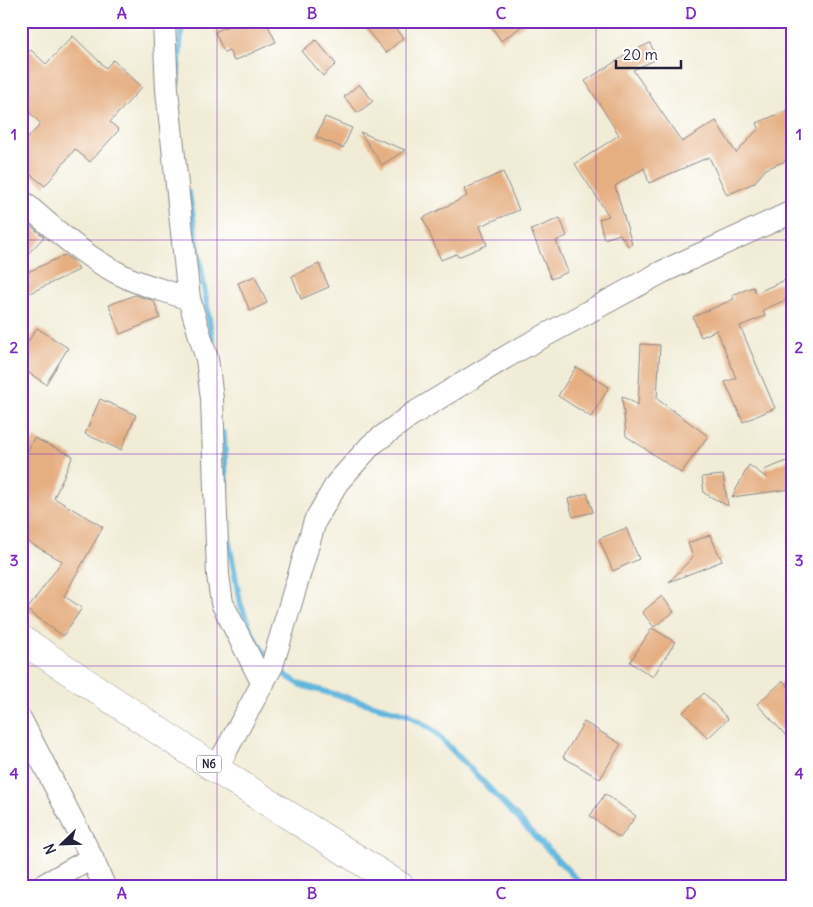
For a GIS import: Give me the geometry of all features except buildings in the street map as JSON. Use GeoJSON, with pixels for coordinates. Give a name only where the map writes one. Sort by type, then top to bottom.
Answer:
{"type":"FeatureCollection","features":[{"type":"Feature","properties":{"kind":"main road","name":"N6"},"geometry":{"type":"LineString","coordinates":[[21,639],[216,769],[400,886]]}},
{"type":"Feature","properties":{"kind":"street"},"geometry":{"type":"LineString","coordinates":[[164,21],[167,90],[189,299],[207,359],[211,389],[218,575],[222,603],[263,684]]}},
{"type":"Feature","properties":{"kind":"street"},"geometry":{"type":"LineString","coordinates":[[21,200],[85,253],[106,266],[130,279],[189,299]]}},
{"type":"Feature","properties":{"kind":"street"},"geometry":{"type":"LineString","coordinates":[[216,769],[272,666],[315,521],[337,483],[371,445],[412,415],[511,354],[662,272],[792,212]]}},
{"type":"Feature","properties":{"kind":"street"},"geometry":{"type":"LineString","coordinates":[[21,720],[92,858],[104,886]]}},
{"type":"Feature","properties":{"kind":"street"},"geometry":{"type":"LineString","coordinates":[[42,886],[92,858]]}},
{"type":"Feature","properties":{"kind":"waterway"},"geometry":{"type":"LineString","coordinates":[[177,84],[182,21]]}},
{"type":"Feature","properties":{"kind":"waterway"},"geometry":{"type":"LineString","coordinates":[[189,193],[213,344]]}},
{"type":"Feature","properties":{"kind":"waterway"},"geometry":{"type":"LineString","coordinates":[[224,433],[226,496]]}},
{"type":"Feature","properties":{"kind":"waterway"},"geometry":{"type":"LineString","coordinates":[[227,531],[240,603],[252,633],[268,660]]}},
{"type":"Feature","properties":{"kind":"waterway"},"geometry":{"type":"LineString","coordinates":[[274,668],[301,685],[409,715],[434,731],[583,886]]}}]}
